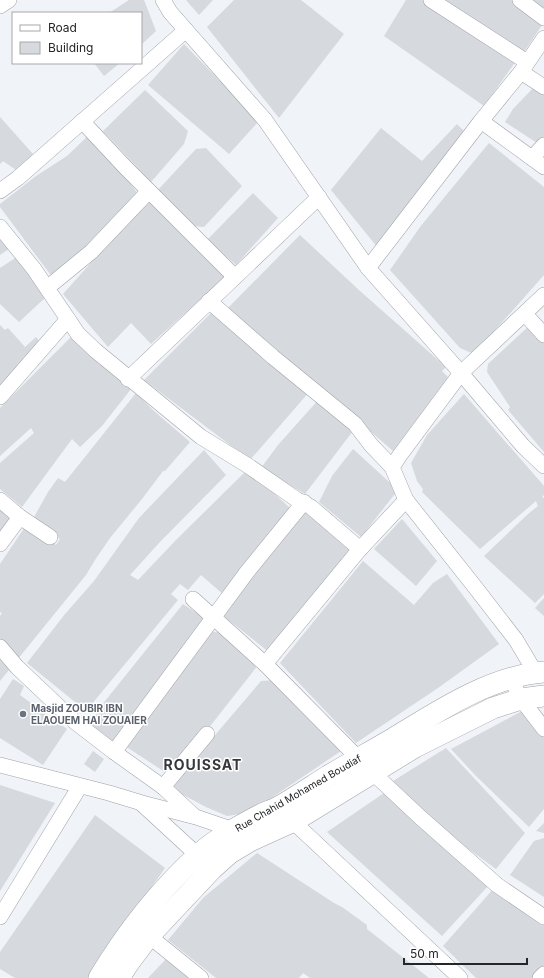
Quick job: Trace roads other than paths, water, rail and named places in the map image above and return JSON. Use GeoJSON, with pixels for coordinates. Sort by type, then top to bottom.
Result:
{"type":"FeatureCollection","features":[{"type":"Feature","properties":{"kind":"main road","name":"Rue Chahid Mohamed Boudiaf"},"geometry":{"type":"LineString","coordinates":[[242,835],[294,821],[454,702],[477,690],[511,679],[540,672]]}},
{"type":"Feature","properties":{"kind":"main road","name":"Rue Chahid Mohamed Boudiaf"},"geometry":{"type":"LineString","coordinates":[[99,978],[135,923],[166,887],[205,862],[230,853],[242,835],[261,814],[366,766],[415,747],[493,708],[521,699],[544,696]]}},
{"type":"Feature","properties":{"kind":"main road","name":"Rue Chahid Mohamed Boudiaf"},"geometry":{"type":"LineString","coordinates":[[119,978],[205,862]]}},
{"type":"Feature","properties":{"kind":"street"},"geometry":{"type":"LineString","coordinates":[[0,6],[9,0]]}},
{"type":"Feature","properties":{"kind":"street"},"geometry":{"type":"LineString","coordinates":[[163,0],[170,12],[265,120],[368,268],[523,446],[544,466]]}},
{"type":"Feature","properties":{"kind":"street"},"geometry":{"type":"LineString","coordinates":[[431,0],[524,67],[544,87]]}},
{"type":"Feature","properties":{"kind":"street"},"geometry":{"type":"LineString","coordinates":[[520,0],[544,18]]}},
{"type":"Feature","properties":{"kind":"street"},"geometry":{"type":"LineString","coordinates":[[0,190],[18,178],[186,30]]}},
{"type":"Feature","properties":{"kind":"street"},"geometry":{"type":"LineString","coordinates":[[368,268],[524,67],[544,38]]}},
{"type":"Feature","properties":{"kind":"street"},"geometry":{"type":"LineString","coordinates":[[82,121],[148,191],[235,277]]}},
{"type":"Feature","properties":{"kind":"street"},"geometry":{"type":"LineString","coordinates":[[481,121],[538,162],[544,145]]}},
{"type":"Feature","properties":{"kind":"street"},"geometry":{"type":"LineString","coordinates":[[47,288],[91,252],[148,191]]}},
{"type":"Feature","properties":{"kind":"street"},"geometry":{"type":"LineString","coordinates":[[128,379],[319,197]]}},
{"type":"Feature","properties":{"kind":"street"},"geometry":{"type":"LineString","coordinates":[[0,227],[34,269],[78,334],[96,352],[201,437],[247,465],[296,499],[304,502],[360,549]]}},
{"type":"Feature","properties":{"kind":"street"},"geometry":{"type":"LineString","coordinates":[[392,467],[461,373],[544,296]]}},
{"type":"Feature","properties":{"kind":"street"},"geometry":{"type":"LineString","coordinates":[[209,301],[273,357],[355,424],[371,445],[392,467],[406,500],[476,587],[540,672]]}},
{"type":"Feature","properties":{"kind":"street"},"geometry":{"type":"LineString","coordinates":[[525,314],[544,335]]}},
{"type":"Feature","properties":{"kind":"street"},"geometry":{"type":"LineString","coordinates":[[0,397],[68,319]]}},
{"type":"Feature","properties":{"kind":"street"},"geometry":{"type":"LineString","coordinates":[[0,500],[20,517],[50,537]]}},
{"type":"Feature","properties":{"kind":"street"},"geometry":{"type":"LineString","coordinates":[[265,664],[360,549],[406,500]]}},
{"type":"Feature","properties":{"kind":"street"},"geometry":{"type":"LineString","coordinates":[[114,752],[213,616],[304,502]]}},
{"type":"Feature","properties":{"kind":"street"},"geometry":{"type":"LineString","coordinates":[[0,544],[20,517]]}},
{"type":"Feature","properties":{"kind":"street"},"geometry":{"type":"LineString","coordinates":[[193,599],[265,664],[366,766],[421,818],[497,884],[544,917]]}},
{"type":"Feature","properties":{"kind":"street"},"geometry":{"type":"LineString","coordinates":[[0,647],[17,667],[75,722],[163,787],[196,817]]}},
{"type":"Feature","properties":{"kind":"street"},"geometry":{"type":"LineString","coordinates":[[511,679],[521,699],[544,729]]}},
{"type":"Feature","properties":{"kind":"street"},"geometry":{"type":"LineString","coordinates":[[163,787],[207,734]]}},
{"type":"Feature","properties":{"kind":"street"},"geometry":{"type":"LineString","coordinates":[[0,765],[196,817],[242,835]]}},
{"type":"Feature","properties":{"kind":"street"},"geometry":{"type":"LineString","coordinates":[[0,917],[80,786]]}},
{"type":"Feature","properties":{"kind":"street"},"geometry":{"type":"LineString","coordinates":[[142,803],[205,862]]}},
{"type":"Feature","properties":{"kind":"street"},"geometry":{"type":"LineString","coordinates":[[278,807],[460,978]]}},
{"type":"Feature","properties":{"kind":"street"},"geometry":{"type":"LineString","coordinates":[[149,936],[201,978]]}},
{"type":"Feature","properties":{"kind":"street"},"geometry":{"type":"LineString","coordinates":[[540,978],[544,974]]}},
{"type":"Feature","properties":{"kind":"place","name":"Masjid ZOUBIR IBN ELAOUEM HAI ZOUAIER"},"geometry":{"type":"Point","coordinates":[23,714]}},
{"type":"Feature","properties":{"kind":"district","name":"ROUISSAT"},"geometry":{"type":"Point","coordinates":[203,764]}}]}
